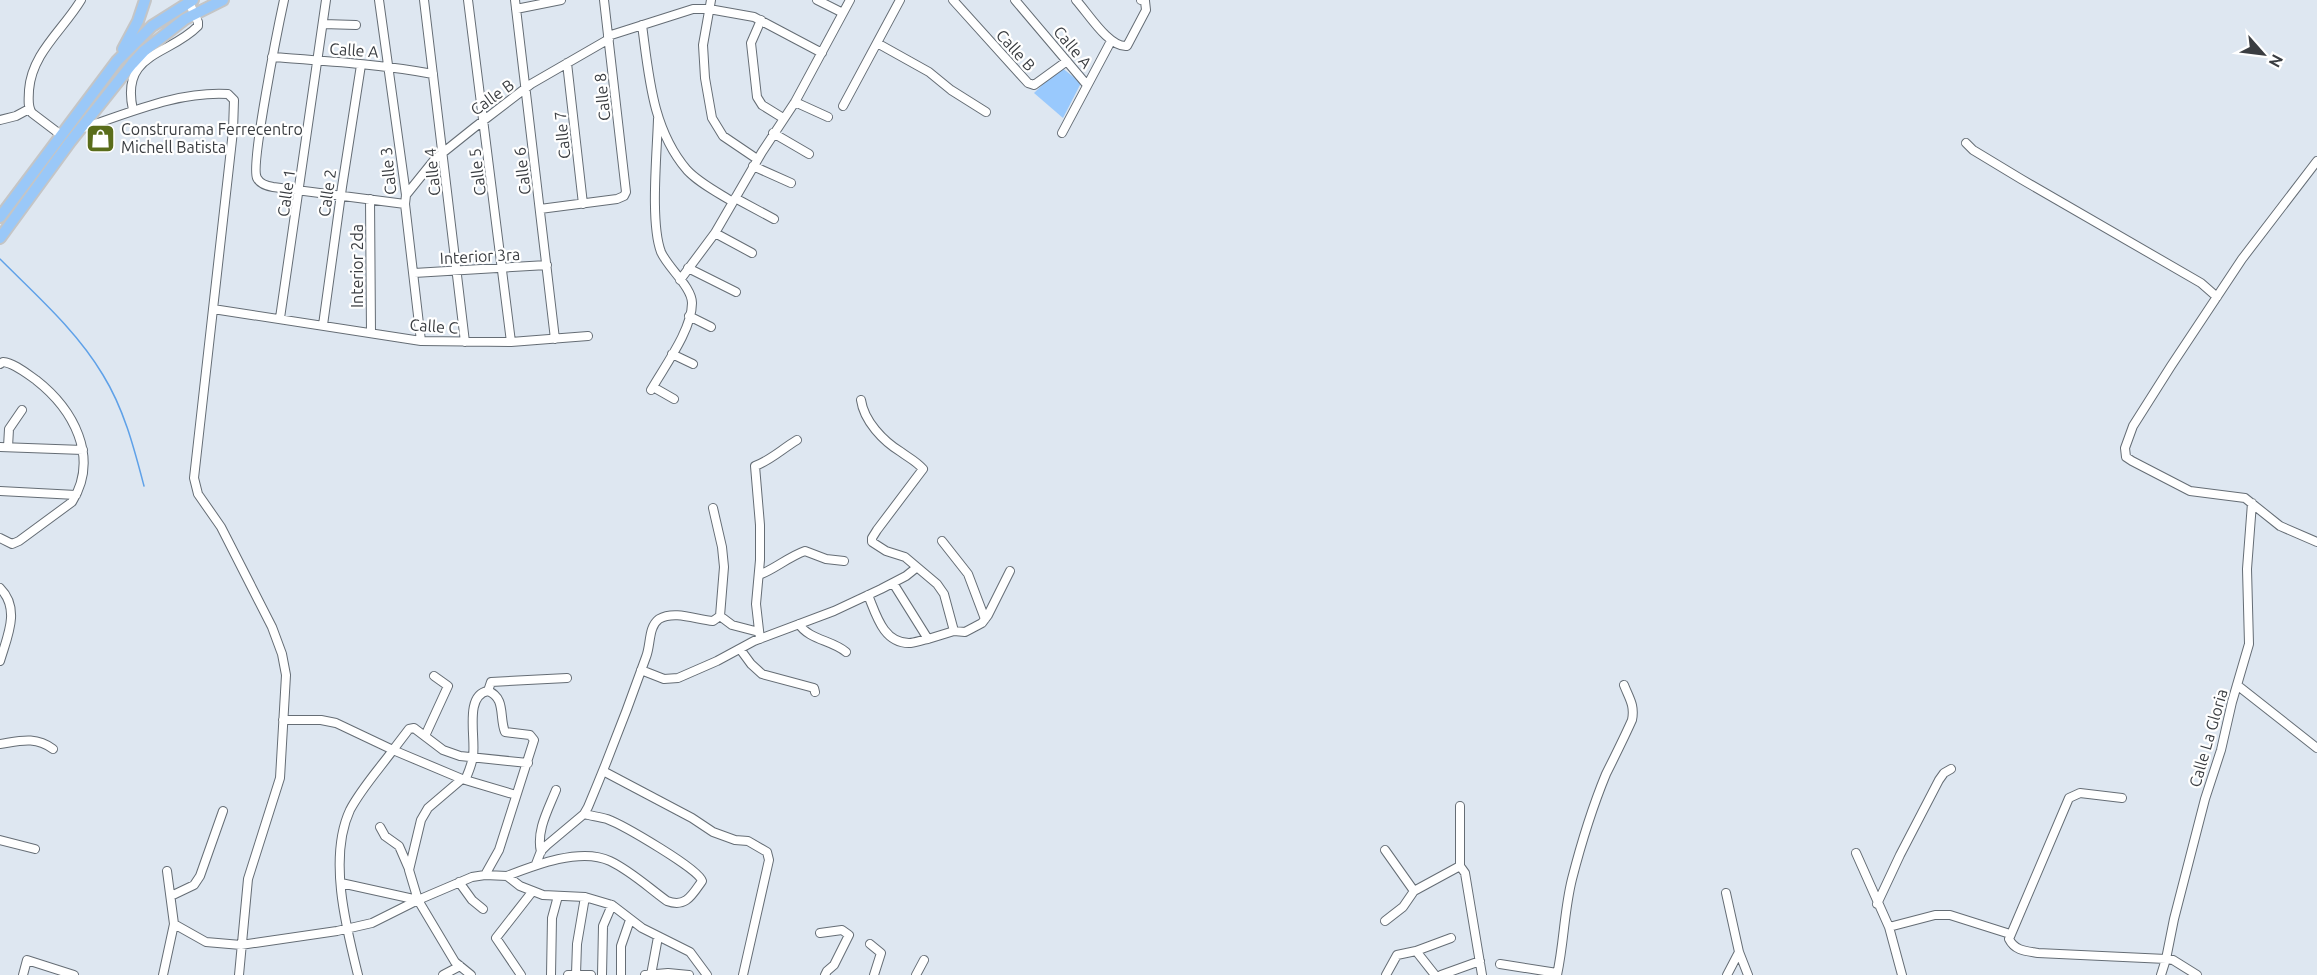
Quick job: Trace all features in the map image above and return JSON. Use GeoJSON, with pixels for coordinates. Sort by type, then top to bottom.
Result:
{"type":"FeatureCollection","features":[{"type":"Feature","properties":{"kind":"main road"},"geometry":{"type":"LineString","coordinates":[[117,61],[138,21],[145,0]]}},
{"type":"Feature","properties":{"kind":"main road"},"geometry":{"type":"LineString","coordinates":[[0,238],[81,128],[144,51],[189,16],[223,0]]}},
{"type":"Feature","properties":{"kind":"main road"},"geometry":{"type":"LineString","coordinates":[[1,215],[117,61],[153,26],[184,2]]}},
{"type":"Feature","properties":{"kind":"street"},"geometry":{"type":"LineString","coordinates":[[61,135],[29,109],[30,81],[38,59],[81,0]]}},
{"type":"Feature","properties":{"kind":"street"},"geometry":{"type":"LineString","coordinates":[[284,0],[272,57],[256,171],[257,179],[265,185],[405,204]]}},
{"type":"Feature","properties":{"kind":"street","name":"Calle 1"},"geometry":{"type":"LineString","coordinates":[[280,318],[326,0]]}},
{"type":"Feature","properties":{"kind":"street","name":"Calle 3"},"geometry":{"type":"LineString","coordinates":[[379,0],[406,195],[405,204],[421,340]]}},
{"type":"Feature","properties":{"kind":"street","name":"Calle 4"},"geometry":{"type":"LineString","coordinates":[[424,0],[465,342]]}},
{"type":"Feature","properties":{"kind":"street","name":"Calle 5"},"geometry":{"type":"LineString","coordinates":[[468,0],[512,342]]}},
{"type":"Feature","properties":{"kind":"street"},"geometry":{"type":"LineString","coordinates":[[515,4],[561,0]]}},
{"type":"Feature","properties":{"kind":"street","name":"Calle 8"},"geometry":{"type":"LineString","coordinates":[[583,204],[617,199],[624,196],[626,192],[604,0]]}},
{"type":"Feature","properties":{"kind":"street"},"geometry":{"type":"LineString","coordinates":[[711,0],[703,45],[705,78],[712,118],[723,136],[755,162],[791,183]]}},
{"type":"Feature","properties":{"kind":"street"},"geometry":{"type":"LineString","coordinates":[[817,0],[843,13]]}},
{"type":"Feature","properties":{"kind":"street"},"geometry":{"type":"LineString","coordinates":[[680,280],[715,232],[755,162],[795,102],[850,0]]}},
{"type":"Feature","properties":{"kind":"street"},"geometry":{"type":"LineString","coordinates":[[843,106],[900,0]]}},
{"type":"Feature","properties":{"kind":"street","name":"Calle B"},"geometry":{"type":"LineString","coordinates":[[953,0],[1028,83],[1034,85],[1067,61]]}},
{"type":"Feature","properties":{"kind":"street","name":"Calle A"},"geometry":{"type":"LineString","coordinates":[[1015,0],[1087,85]]}},
{"type":"Feature","properties":{"kind":"street"},"geometry":{"type":"LineString","coordinates":[[1076,0],[1111,41],[1120,46],[1127,46],[1146,10],[1144,3]]}},
{"type":"Feature","properties":{"kind":"street"},"geometry":{"type":"LineString","coordinates":[[133,110],[129,90],[135,74],[148,58],[195,29],[198,22],[189,16],[184,2]]}},
{"type":"Feature","properties":{"kind":"street","name":"Calle 6"},"geometry":{"type":"LineString","coordinates":[[515,4],[527,89],[555,339]]}},
{"type":"Feature","properties":{"kind":"street","name":"Calle B"},"geometry":{"type":"LineString","coordinates":[[406,195],[435,159],[484,120],[527,89],[609,37],[693,9],[709,9]]}},
{"type":"Feature","properties":{"kind":"street"},"geometry":{"type":"LineString","coordinates":[[709,9],[761,20],[822,53]]}},
{"type":"Feature","properties":{"kind":"street"},"geometry":{"type":"LineString","coordinates":[[761,20],[751,43],[757,97],[762,105],[783,118]]}},
{"type":"Feature","properties":{"kind":"street"},"geometry":{"type":"LineString","coordinates":[[323,24],[356,25]]}},
{"type":"Feature","properties":{"kind":"street"},"geometry":{"type":"LineString","coordinates":[[642,25],[652,96],[658,119],[688,171],[734,200],[774,219]]}},
{"type":"Feature","properties":{"kind":"street"},"geometry":{"type":"LineString","coordinates":[[1062,133],[1111,41]]}},
{"type":"Feature","properties":{"kind":"street"},"geometry":{"type":"LineString","coordinates":[[877,44],[929,72],[951,90],[986,112]]}},
{"type":"Feature","properties":{"kind":"street","name":"Calle A"},"geometry":{"type":"LineString","coordinates":[[272,57],[389,66],[433,74]]}},
{"type":"Feature","properties":{"kind":"street","name":"Calle 7"},"geometry":{"type":"LineString","coordinates":[[567,63],[583,204]]}},
{"type":"Feature","properties":{"kind":"street","name":"Calle 2"},"geometry":{"type":"LineString","coordinates":[[323,325],[361,65]]}},
{"type":"Feature","properties":{"kind":"street"},"geometry":{"type":"LineString","coordinates":[[81,128],[133,110],[186,96],[228,94],[234,100],[233,131],[194,478],[198,494],[221,527],[276,636],[286,675],[280,778],[248,879],[239,975]]}},
{"type":"Feature","properties":{"kind":"street"},"geometry":{"type":"LineString","coordinates":[[795,102],[828,117]]}},
{"type":"Feature","properties":{"kind":"street"},"geometry":{"type":"LineString","coordinates":[[0,120],[16,116],[29,109]]}},
{"type":"Feature","properties":{"kind":"street"},"geometry":{"type":"LineString","coordinates":[[658,119],[657,229],[661,251],[690,294],[692,303],[689,316],[672,354],[652,388],[674,399]]}},
{"type":"Feature","properties":{"kind":"street"},"geometry":{"type":"LineString","coordinates":[[773,134],[809,154]]}},
{"type":"Feature","properties":{"kind":"street"},"geometry":{"type":"LineString","coordinates":[[657,146],[670,143]]}},
{"type":"Feature","properties":{"kind":"street"},"geometry":{"type":"LineString","coordinates":[[1966,143],[1973,150],[2021,179],[2201,283],[2217,297]]}},
{"type":"Feature","properties":{"kind":"street"},"geometry":{"type":"LineString","coordinates":[[2317,161],[2242,259],[2133,426],[2124,448],[2126,457],[2132,461],[2190,491],[2245,498],[2280,526],[2317,542]]}},
{"type":"Feature","properties":{"kind":"street","name":"Interior 2da"},"geometry":{"type":"LineString","coordinates":[[370,199],[371,332]]}},
{"type":"Feature","properties":{"kind":"street"},"geometry":{"type":"LineString","coordinates":[[540,209],[583,204]]}},
{"type":"Feature","properties":{"kind":"street"},"geometry":{"type":"LineString","coordinates":[[715,232],[752,253]]}},
{"type":"Feature","properties":{"kind":"street","name":"Interior 3ra"},"geometry":{"type":"LineString","coordinates":[[414,273],[547,265]]}},
{"type":"Feature","properties":{"kind":"street"},"geometry":{"type":"LineString","coordinates":[[688,268],[736,292]]}},
{"type":"Feature","properties":{"kind":"street","name":"Calle C"},"geometry":{"type":"LineString","coordinates":[[213,309],[421,340],[512,342],[588,336]]}},
{"type":"Feature","properties":{"kind":"street"},"geometry":{"type":"LineString","coordinates":[[689,316],[711,327]]}},
{"type":"Feature","properties":{"kind":"street"},"geometry":{"type":"LineString","coordinates":[[672,354],[693,364]]}},
{"type":"Feature","properties":{"kind":"street"},"geometry":{"type":"LineString","coordinates":[[0,364],[7,362],[26,372],[57,399],[73,419],[83,450],[83,467],[76,495],[64,508],[12,544],[0,538]]}},
{"type":"Feature","properties":{"kind":"street"},"geometry":{"type":"LineString","coordinates":[[861,400],[863,413],[874,428],[897,450],[916,461],[923,469],[872,538],[872,542],[877,547],[905,557],[931,578],[944,594],[954,632]]}},
{"type":"Feature","properties":{"kind":"street"},"geometry":{"type":"LineString","coordinates":[[22,410],[9,429],[4,447],[83,450]]}},
{"type":"Feature","properties":{"kind":"street"},"geometry":{"type":"LineString","coordinates":[[760,635],[756,604],[760,525],[755,466],[770,460],[797,440]]}},
{"type":"Feature","properties":{"kind":"street"},"geometry":{"type":"LineString","coordinates":[[0,491],[76,495]]}},
{"type":"Feature","properties":{"kind":"street","name":"Calle La Gloria"},"geometry":{"type":"LineString","coordinates":[[2161,975],[2205,799],[2221,750],[2249,644],[2247,569],[2252,503]]}},
{"type":"Feature","properties":{"kind":"street"},"geometry":{"type":"LineString","coordinates":[[540,852],[584,814],[603,771],[649,650],[652,628],[656,622],[663,617],[688,615],[713,621],[720,616],[724,567],[713,508]]}},
{"type":"Feature","properties":{"kind":"street"},"geometry":{"type":"LineString","coordinates":[[942,541],[968,574],[986,619]]}},
{"type":"Feature","properties":{"kind":"street"},"geometry":{"type":"LineString","coordinates":[[759,575],[805,551],[825,560],[844,561]]}},
{"type":"Feature","properties":{"kind":"street"},"geometry":{"type":"LineString","coordinates":[[641,670],[670,680],[717,662],[760,635],[799,624],[868,595],[916,568]]}},
{"type":"Feature","properties":{"kind":"street"},"geometry":{"type":"LineString","coordinates":[[868,595],[879,622],[892,638],[908,644],[970,629],[982,623],[1010,571]]}},
{"type":"Feature","properties":{"kind":"street"},"geometry":{"type":"LineString","coordinates":[[893,583],[928,639]]}},
{"type":"Feature","properties":{"kind":"street"},"geometry":{"type":"LineString","coordinates":[[0,588],[10,602],[12,619],[0,661]]}},
{"type":"Feature","properties":{"kind":"street"},"geometry":{"type":"LineString","coordinates":[[720,616],[732,625],[760,635]]}},
{"type":"Feature","properties":{"kind":"street"},"geometry":{"type":"LineString","coordinates":[[799,624],[806,633],[839,645],[846,652]]}},
{"type":"Feature","properties":{"kind":"street"},"geometry":{"type":"LineString","coordinates":[[740,649],[762,674],[814,688],[815,692]]}},
{"type":"Feature","properties":{"kind":"street"},"geometry":{"type":"LineString","coordinates":[[424,736],[448,686],[434,676]]}},
{"type":"Feature","properties":{"kind":"street"},"geometry":{"type":"LineString","coordinates":[[488,691],[491,682],[567,678]]}},
{"type":"Feature","properties":{"kind":"street"},"geometry":{"type":"LineString","coordinates":[[1500,964],[1557,974],[1563,948],[1564,920],[1571,881],[1588,823],[1606,775],[1632,720],[1634,711],[1632,701],[1624,685]]}},
{"type":"Feature","properties":{"kind":"street"},"geometry":{"type":"LineString","coordinates":[[2237,685],[2317,748]]}},
{"type":"Feature","properties":{"kind":"street"},"geometry":{"type":"LineString","coordinates":[[409,870],[421,820],[429,808],[464,779],[473,758],[472,713],[474,704],[480,694],[488,691]]}},
{"type":"Feature","properties":{"kind":"street"},"geometry":{"type":"LineString","coordinates":[[484,875],[499,850],[528,763],[533,737],[505,732],[498,697],[488,691]]}},
{"type":"Feature","properties":{"kind":"street"},"geometry":{"type":"LineString","coordinates":[[283,720],[321,720],[336,723],[393,750],[464,779],[516,795]]}},
{"type":"Feature","properties":{"kind":"street"},"geometry":{"type":"LineString","coordinates":[[358,975],[347,929],[341,883],[340,842],[350,811],[411,727],[443,750],[473,758],[528,763]]}},
{"type":"Feature","properties":{"kind":"street"},"geometry":{"type":"LineString","coordinates":[[0,744],[30,739],[43,742],[53,749]]}},
{"type":"Feature","properties":{"kind":"street"},"geometry":{"type":"LineString","coordinates":[[1877,904],[1939,780],[1951,769]]}},
{"type":"Feature","properties":{"kind":"street"},"geometry":{"type":"LineString","coordinates":[[603,771],[693,818],[713,832],[735,840],[748,841],[767,852],[769,860],[743,975]]}},
{"type":"Feature","properties":{"kind":"street"},"geometry":{"type":"LineString","coordinates":[[536,864],[540,852],[538,842],[556,790]]}},
{"type":"Feature","properties":{"kind":"street"},"geometry":{"type":"LineString","coordinates":[[2122,798],[2080,793],[2069,798],[2009,939],[2018,949],[2038,953],[2173,960],[2197,975]]}},
{"type":"Feature","properties":{"kind":"street"},"geometry":{"type":"LineString","coordinates":[[1460,806],[1460,866],[1464,873],[1482,975]]}},
{"type":"Feature","properties":{"kind":"street"},"geometry":{"type":"LineString","coordinates":[[171,896],[194,885],[200,876],[223,811]]}},
{"type":"Feature","properties":{"kind":"street"},"geometry":{"type":"LineString","coordinates":[[174,924],[206,942],[241,945],[347,929],[372,922],[472,877],[507,876],[536,864],[559,859],[589,857],[608,860],[667,901],[675,904],[687,901],[702,881],[700,875],[674,856],[618,824],[584,814]]}},
{"type":"Feature","properties":{"kind":"street"},"geometry":{"type":"LineString","coordinates":[[380,827],[385,836],[399,846],[418,900],[455,962],[456,970]]}},
{"type":"Feature","properties":{"kind":"street"},"geometry":{"type":"LineString","coordinates":[[0,840],[35,849]]}},
{"type":"Feature","properties":{"kind":"street"},"geometry":{"type":"LineString","coordinates":[[1385,850],[1414,891]]}},
{"type":"Feature","properties":{"kind":"street"},"geometry":{"type":"LineString","coordinates":[[1856,853],[1889,927],[1902,975]]}},
{"type":"Feature","properties":{"kind":"street"},"geometry":{"type":"LineString","coordinates":[[1384,921],[1403,907],[1414,891],[1460,866]]}},
{"type":"Feature","properties":{"kind":"street"},"geometry":{"type":"LineString","coordinates":[[163,975],[174,924],[167,871]]}},
{"type":"Feature","properties":{"kind":"street"},"geometry":{"type":"LineString","coordinates":[[507,876],[532,892],[585,897],[612,905],[630,920],[658,937],[690,952],[707,975]]}},
{"type":"Feature","properties":{"kind":"street"},"geometry":{"type":"LineString","coordinates":[[459,882],[471,900],[483,909]]}},
{"type":"Feature","properties":{"kind":"street"},"geometry":{"type":"LineString","coordinates":[[341,883],[418,900]]}},
{"type":"Feature","properties":{"kind":"street"},"geometry":{"type":"LineString","coordinates":[[521,975],[496,938],[532,892]]}},
{"type":"Feature","properties":{"kind":"street"},"geometry":{"type":"LineString","coordinates":[[1726,893],[1738,952],[1748,975]]}},
{"type":"Feature","properties":{"kind":"street"},"geometry":{"type":"LineString","coordinates":[[551,975],[552,918],[558,896]]}},
{"type":"Feature","properties":{"kind":"street"},"geometry":{"type":"LineString","coordinates":[[585,897],[572,975],[591,975]]}},
{"type":"Feature","properties":{"kind":"street"},"geometry":{"type":"LineString","coordinates":[[602,975],[603,926],[612,905]]}},
{"type":"Feature","properties":{"kind":"street"},"geometry":{"type":"LineString","coordinates":[[1889,927],[1935,915],[1950,915],[2010,934]]}},
{"type":"Feature","properties":{"kind":"street"},"geometry":{"type":"LineString","coordinates":[[621,975],[621,946],[630,920]]}},
{"type":"Feature","properties":{"kind":"street"},"geometry":{"type":"LineString","coordinates":[[820,933],[842,930],[849,934],[834,965],[825,975]]}},
{"type":"Feature","properties":{"kind":"street"},"geometry":{"type":"LineString","coordinates":[[651,975],[658,937]]}},
{"type":"Feature","properties":{"kind":"street"},"geometry":{"type":"LineString","coordinates":[[1386,975],[1397,955],[1416,951],[1451,938]]}},
{"type":"Feature","properties":{"kind":"street"},"geometry":{"type":"LineString","coordinates":[[870,944],[881,953],[874,975]]}},
{"type":"Feature","properties":{"kind":"street"},"geometry":{"type":"LineString","coordinates":[[1416,951],[1435,975]]}},
{"type":"Feature","properties":{"kind":"street"},"geometry":{"type":"LineString","coordinates":[[1727,975],[1738,952]]}},
{"type":"Feature","properties":{"kind":"street"},"geometry":{"type":"LineString","coordinates":[[23,975],[27,960],[74,975]]}},
{"type":"Feature","properties":{"kind":"street"},"geometry":{"type":"LineString","coordinates":[[916,975],[924,960]]}},
{"type":"Feature","properties":{"kind":"street"},"geometry":{"type":"LineString","coordinates":[[1441,975],[1480,961]]}},
{"type":"Feature","properties":{"kind":"street"},"geometry":{"type":"LineString","coordinates":[[442,975],[456,970],[471,975]]}},
{"type":"Feature","properties":{"kind":"street"},"geometry":{"type":"LineString","coordinates":[[645,975],[668,973],[689,975]]}},
{"type":"Feature","properties":{"kind":"shaded area"},"geometry":{"type":"Polygon","coordinates":[[[1061,67],[1081,83],[1063,118],[1034,93],[1061,67]]]}},
{"type":"Feature","properties":{"kind":"waterway"},"geometry":{"type":"LineString","coordinates":[[0,259],[42,300],[93,359],[123,415],[144,486]]}},
{"type":"Feature","properties":{"kind":"place","name":"Construrama Ferrecentro Michell Batista"},"geometry":{"type":"Point","coordinates":[100,138]}}]}
